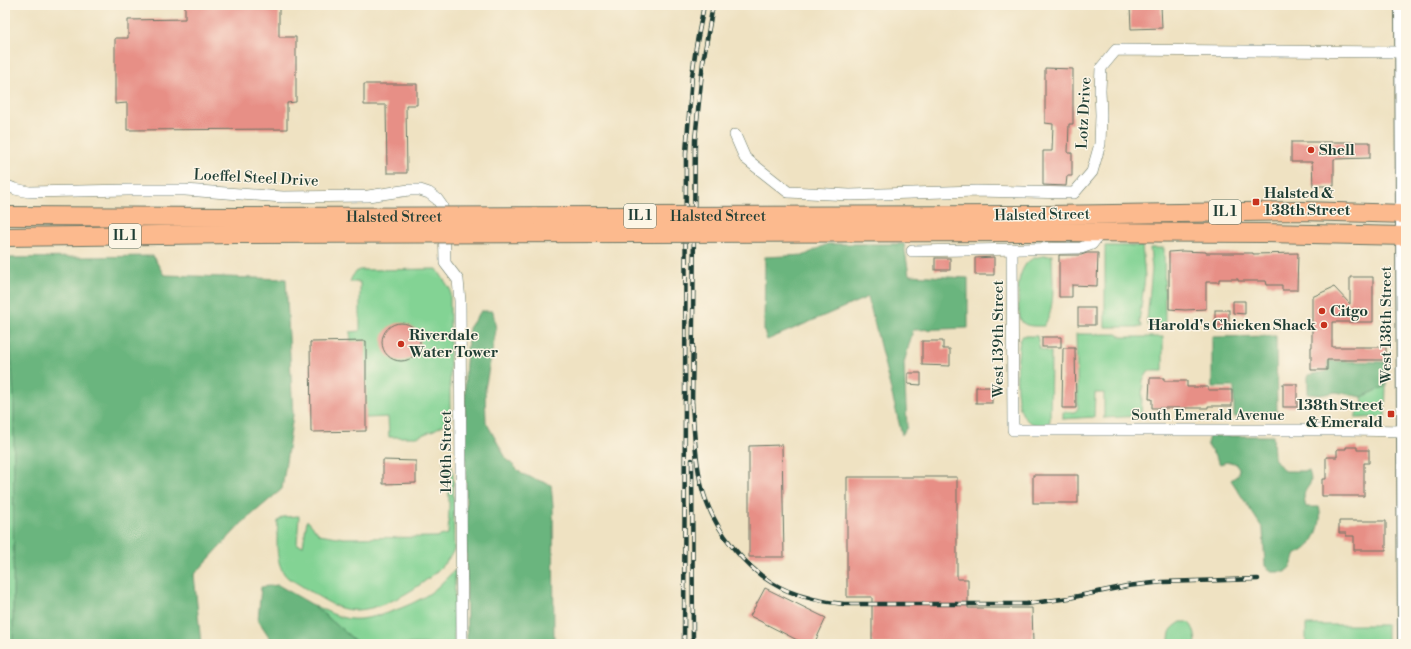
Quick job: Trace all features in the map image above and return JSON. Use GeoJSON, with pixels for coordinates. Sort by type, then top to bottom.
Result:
{"type":"FeatureCollection","features":[{"type":"Feature","properties":{"kind":"main road","name":"Halsted Street"},"geometry":{"type":"LineString","coordinates":[[5,237],[235,226],[1046,224],[1302,211],[1404,214]]}},
{"type":"Feature","properties":{"kind":"main road","name":"Halsted Street"},"geometry":{"type":"LineString","coordinates":[[5,216],[235,226]]}},
{"type":"Feature","properties":{"kind":"main road","name":"Halsted Street"},"geometry":{"type":"LineString","coordinates":[[1046,224],[1101,232],[1270,233],[1404,236]]}},
{"type":"Feature","properties":{"kind":"street","name":"West 138th Street"},"geometry":{"type":"LineString","coordinates":[[1402,5],[1405,644]]}},
{"type":"Feature","properties":{"kind":"street","name":"Lotz Drive"},"geometry":{"type":"LineString","coordinates":[[735,135],[745,158],[788,192],[850,195],[976,191],[1074,193],[1092,172],[1100,144],[1101,68],[1116,50],[1402,52]]}},
{"type":"Feature","properties":{"kind":"street","name":"Loeffel Steel Drive"},"geometry":{"type":"LineString","coordinates":[[5,185],[29,192],[185,190],[283,197],[368,196],[409,190],[420,190],[429,193],[437,199],[442,206],[444,218],[445,264]]}},
{"type":"Feature","properties":{"kind":"street","name":"Halsted Street"},"geometry":{"type":"LineString","coordinates":[[912,251],[1081,248],[1092,244],[1101,232]]}},
{"type":"Feature","properties":{"kind":"street","name":"West 139th Street"},"geometry":{"type":"LineString","coordinates":[[1012,249],[1013,430]]}},
{"type":"Feature","properties":{"kind":"street","name":"140th Street"},"geometry":{"type":"LineString","coordinates":[[445,264],[458,280],[460,301],[462,644]]}},
{"type":"Feature","properties":{"kind":"street","name":"South Emerald Avenue"},"geometry":{"type":"LineString","coordinates":[[1013,430],[1404,431]]}},
{"type":"Feature","properties":{"kind":"green space"},"geometry":{"type":"Polygon","coordinates":[[[827,244],[904,244],[909,275],[968,278],[968,328],[913,330],[904,363],[907,427],[902,435],[868,297],[767,340],[764,331],[765,257],[805,255],[827,244]]]}},
{"type":"Feature","properties":{"kind":"green space"},"geometry":{"type":"Polygon","coordinates":[[[1105,246],[1142,246],[1145,277],[1139,322],[1142,327],[1105,327],[1105,246]]]}},
{"type":"Feature","properties":{"kind":"green space"},"geometry":{"type":"Polygon","coordinates":[[[1150,248],[1164,248],[1165,325],[1148,325],[1147,320],[1152,269],[1150,248]]]}},
{"type":"Feature","properties":{"kind":"green space"},"geometry":{"type":"Polygon","coordinates":[[[1052,255],[1053,291],[1051,309],[1048,318],[1044,326],[1025,324],[1021,320],[1018,303],[1019,281],[1022,272],[1026,264],[1031,259],[1052,255]]]}},
{"type":"Feature","properties":{"kind":"green space"},"geometry":{"type":"Polygon","coordinates":[[[153,256],[164,275],[286,279],[293,415],[282,489],[242,523],[194,575],[201,644],[13,644],[14,398],[9,319],[9,258],[153,256]]]}},
{"type":"Feature","properties":{"kind":"green space"},"geometry":{"type":"Polygon","coordinates":[[[5,258],[9,258],[9,319],[14,398],[13,644],[5,644],[5,258]]]}},
{"type":"Feature","properties":{"kind":"green space"},"geometry":{"type":"Polygon","coordinates":[[[437,269],[450,289],[450,421],[417,437],[389,437],[388,417],[366,418],[350,332],[360,331],[360,282],[350,282],[353,275],[359,270],[437,269]]]}},
{"type":"Feature","properties":{"kind":"green space"},"geometry":{"type":"Polygon","coordinates":[[[481,311],[493,311],[496,330],[485,389],[486,422],[506,458],[522,474],[551,485],[553,506],[554,644],[467,644],[465,375],[469,328],[481,311]]]}},
{"type":"Feature","properties":{"kind":"green space"},"geometry":{"type":"Polygon","coordinates":[[[1076,334],[1117,334],[1123,337],[1163,337],[1163,371],[1149,371],[1143,380],[1141,416],[1104,418],[1104,393],[1095,393],[1094,417],[1063,419],[1063,412],[1074,412],[1078,409],[1076,334]]]}},
{"type":"Feature","properties":{"kind":"green space"},"geometry":{"type":"Polygon","coordinates":[[[1022,336],[1037,336],[1040,349],[1051,352],[1049,424],[1033,424],[1025,419],[1021,410],[1018,398],[1017,372],[1020,338],[1022,336]]]}},
{"type":"Feature","properties":{"kind":"green space"},"geometry":{"type":"Polygon","coordinates":[[[1276,336],[1277,416],[1234,417],[1234,387],[1212,387],[1212,337],[1276,336]]]}},
{"type":"Feature","properties":{"kind":"green space"},"geometry":{"type":"Polygon","coordinates":[[[1328,361],[1386,362],[1386,386],[1362,397],[1336,392],[1320,395],[1308,394],[1308,375],[1327,371],[1328,361]]]}},
{"type":"Feature","properties":{"kind":"green space"},"geometry":{"type":"Polygon","coordinates":[[[1386,386],[1385,417],[1356,418],[1356,414],[1363,405],[1362,397],[1386,386]]]}},
{"type":"Feature","properties":{"kind":"green space"},"geometry":{"type":"Polygon","coordinates":[[[1209,436],[1273,436],[1274,458],[1284,471],[1309,471],[1311,480],[1305,492],[1304,500],[1306,507],[1319,507],[1320,521],[1316,535],[1312,541],[1307,547],[1296,554],[1291,566],[1286,572],[1273,572],[1265,566],[1263,529],[1231,480],[1238,475],[1239,468],[1235,463],[1227,462],[1220,464],[1207,444],[1209,436]]]}},
{"type":"Feature","properties":{"kind":"green space"},"geometry":{"type":"Polygon","coordinates":[[[446,460],[451,464],[453,473],[454,550],[435,573],[421,584],[388,603],[371,608],[355,610],[341,608],[327,602],[288,578],[284,573],[280,566],[277,551],[278,521],[283,517],[299,516],[297,544],[303,546],[307,520],[319,534],[344,538],[437,537],[448,534],[448,486],[446,468],[443,461],[446,460]]]}},
{"type":"Feature","properties":{"kind":"green space"},"geometry":{"type":"Polygon","coordinates":[[[455,570],[454,644],[359,644],[313,605],[346,618],[369,618],[411,604],[431,593],[455,570]]]}},
{"type":"Feature","properties":{"kind":"green space"},"geometry":{"type":"Polygon","coordinates":[[[278,585],[313,605],[359,644],[274,644],[258,620],[261,587],[278,585]]]}},
{"type":"Feature","properties":{"kind":"green space"},"geometry":{"type":"Polygon","coordinates":[[[1181,622],[1188,622],[1192,627],[1196,644],[1169,644],[1169,636],[1171,631],[1181,622]]]}},
{"type":"Feature","properties":{"kind":"green space"},"geometry":{"type":"Polygon","coordinates":[[[1306,625],[1387,625],[1387,644],[1306,644],[1306,625]]]}},
{"type":"Feature","properties":{"kind":"building"},"geometry":{"type":"Polygon","coordinates":[[[185,5],[279,5],[279,37],[296,37],[296,102],[287,103],[287,129],[127,130],[127,103],[115,104],[115,38],[128,38],[128,20],[185,19],[185,5]]]}},
{"type":"Feature","properties":{"kind":"building"},"geometry":{"type":"Polygon","coordinates":[[[1130,5],[1161,5],[1162,28],[1131,29],[1130,5]]]}},
{"type":"Feature","properties":{"kind":"building"},"geometry":{"type":"Polygon","coordinates":[[[1045,68],[1073,69],[1073,124],[1069,124],[1068,153],[1072,153],[1072,176],[1067,176],[1066,186],[1043,185],[1043,151],[1052,151],[1053,124],[1045,123],[1045,68]]]}},
{"type":"Feature","properties":{"kind":"building"},"geometry":{"type":"Polygon","coordinates":[[[364,84],[417,84],[417,105],[406,105],[407,173],[387,173],[386,105],[364,105],[364,84]]]}},
{"type":"Feature","properties":{"kind":"building"},"geometry":{"type":"Polygon","coordinates":[[[1291,142],[1370,142],[1370,158],[1334,159],[1334,186],[1313,186],[1312,162],[1291,162],[1291,142]]]}},
{"type":"Feature","properties":{"kind":"building"},"geometry":{"type":"Polygon","coordinates":[[[1182,251],[1253,254],[1298,253],[1297,290],[1282,290],[1282,285],[1267,285],[1266,281],[1219,279],[1219,282],[1206,282],[1206,309],[1169,309],[1169,252],[1182,251]]]}},
{"type":"Feature","properties":{"kind":"building"},"geometry":{"type":"Polygon","coordinates":[[[1087,253],[1098,253],[1097,286],[1072,285],[1072,297],[1059,297],[1059,255],[1081,255],[1087,253]]]}},
{"type":"Feature","properties":{"kind":"building"},"geometry":{"type":"Polygon","coordinates":[[[994,257],[994,275],[975,275],[975,258],[994,257]]]}},
{"type":"Feature","properties":{"kind":"building"},"geometry":{"type":"Polygon","coordinates":[[[935,258],[950,258],[950,270],[935,270],[935,258]]]}},
{"type":"Feature","properties":{"kind":"building"},"geometry":{"type":"Polygon","coordinates":[[[1350,277],[1373,277],[1373,322],[1332,322],[1332,347],[1386,347],[1386,360],[1327,360],[1327,370],[1311,370],[1312,297],[1334,287],[1350,304],[1350,277]]]}},
{"type":"Feature","properties":{"kind":"building"},"geometry":{"type":"Polygon","coordinates":[[[1233,301],[1245,301],[1245,314],[1233,313],[1233,301]]]}},
{"type":"Feature","properties":{"kind":"building"},"geometry":{"type":"Polygon","coordinates":[[[1078,308],[1095,308],[1095,325],[1078,325],[1078,308]]]}},
{"type":"Feature","properties":{"kind":"building"},"geometry":{"type":"Polygon","coordinates":[[[1215,310],[1229,310],[1229,325],[1215,325],[1215,310]]]}},
{"type":"Feature","properties":{"kind":"building","name":"Riverdale Water Tower"},"geometry":{"type":"Polygon","coordinates":[[[397,323],[405,323],[415,328],[419,335],[419,349],[415,356],[405,361],[397,361],[387,356],[385,353],[382,346],[382,338],[387,328],[390,326],[397,323]]]}},
{"type":"Feature","properties":{"kind":"building"},"geometry":{"type":"Polygon","coordinates":[[[1042,337],[1061,337],[1061,347],[1042,347],[1042,337]]]}},
{"type":"Feature","properties":{"kind":"building"},"geometry":{"type":"Polygon","coordinates":[[[366,341],[366,431],[311,432],[310,342],[366,341]]]}},
{"type":"Feature","properties":{"kind":"building"},"geometry":{"type":"Polygon","coordinates":[[[922,341],[943,341],[943,349],[950,349],[950,366],[922,365],[922,341]]]}},
{"type":"Feature","properties":{"kind":"building"},"geometry":{"type":"Polygon","coordinates":[[[1063,348],[1075,348],[1076,408],[1062,408],[1063,348]]]}},
{"type":"Feature","properties":{"kind":"building"},"geometry":{"type":"Polygon","coordinates":[[[908,373],[921,373],[921,385],[908,384],[908,373]]]}},
{"type":"Feature","properties":{"kind":"building"},"geometry":{"type":"Polygon","coordinates":[[[1150,378],[1164,378],[1164,381],[1187,381],[1187,387],[1208,387],[1208,390],[1232,390],[1232,406],[1208,406],[1208,408],[1152,408],[1152,399],[1149,399],[1150,378]]]}},
{"type":"Feature","properties":{"kind":"building"},"geometry":{"type":"Polygon","coordinates":[[[1283,384],[1297,384],[1297,407],[1283,407],[1283,384]]]}},
{"type":"Feature","properties":{"kind":"building"},"geometry":{"type":"Polygon","coordinates":[[[976,387],[992,387],[992,403],[976,403],[976,387]]]}},
{"type":"Feature","properties":{"kind":"building"},"geometry":{"type":"Polygon","coordinates":[[[782,445],[784,557],[749,557],[749,446],[782,445]]]}},
{"type":"Feature","properties":{"kind":"building"},"geometry":{"type":"Polygon","coordinates":[[[1346,447],[1357,447],[1357,450],[1369,450],[1369,463],[1364,463],[1364,496],[1322,496],[1322,479],[1326,479],[1326,457],[1337,457],[1337,449],[1346,449],[1346,447]]]}},
{"type":"Feature","properties":{"kind":"building"},"geometry":{"type":"Polygon","coordinates":[[[383,460],[416,461],[416,483],[383,484],[383,460]]]}},
{"type":"Feature","properties":{"kind":"building"},"geometry":{"type":"Polygon","coordinates":[[[1033,475],[1078,475],[1078,503],[1033,503],[1033,475]]]}},
{"type":"Feature","properties":{"kind":"building"},"geometry":{"type":"Polygon","coordinates":[[[847,477],[957,477],[957,579],[968,579],[968,608],[1032,608],[1033,643],[872,644],[872,597],[847,597],[847,477]]]}},
{"type":"Feature","properties":{"kind":"building"},"geometry":{"type":"Polygon","coordinates":[[[1339,521],[1386,521],[1386,550],[1354,550],[1354,536],[1346,536],[1346,533],[1339,533],[1339,521]]]}},
{"type":"Feature","properties":{"kind":"building"},"geometry":{"type":"Polygon","coordinates":[[[765,588],[826,618],[814,644],[805,644],[750,616],[765,588]]]}},
{"type":"Feature","properties":{"kind":"railway"},"geometry":{"type":"LineString","coordinates":[[684,644],[686,153],[692,76],[704,5]]}},
{"type":"Feature","properties":{"kind":"railway"},"geometry":{"type":"LineString","coordinates":[[692,408],[695,140],[703,62],[713,5]]}},
{"type":"Feature","properties":{"kind":"railway"},"geometry":{"type":"LineString","coordinates":[[692,403],[697,464],[701,484],[706,500],[722,532],[745,561],[759,573],[773,583],[802,596],[844,604],[1026,604],[1069,598],[1127,586],[1163,582],[1258,579]]}},
{"type":"Feature","properties":{"kind":"railway"},"geometry":{"type":"LineString","coordinates":[[692,460],[693,644]]}},
{"type":"Feature","properties":{"kind":"place","name":"Shell"},"geometry":{"type":"Point","coordinates":[1311,150]}},
{"type":"Feature","properties":{"kind":"place","name":"Halsted & 138th Street"},"geometry":{"type":"Point","coordinates":[1256,202]}},
{"type":"Feature","properties":{"kind":"place","name":"Citgo"},"geometry":{"type":"Point","coordinates":[1322,311]}},
{"type":"Feature","properties":{"kind":"place","name":"Harold's Chicken Shack"},"geometry":{"type":"Point","coordinates":[1324,325]}},
{"type":"Feature","properties":{"kind":"place","name":"Riverdale Water Tower"},"geometry":{"type":"Point","coordinates":[401,344]}},
{"type":"Feature","properties":{"kind":"place","name":"138th Street & Emerald"},"geometry":{"type":"Point","coordinates":[1391,414]}}]}
